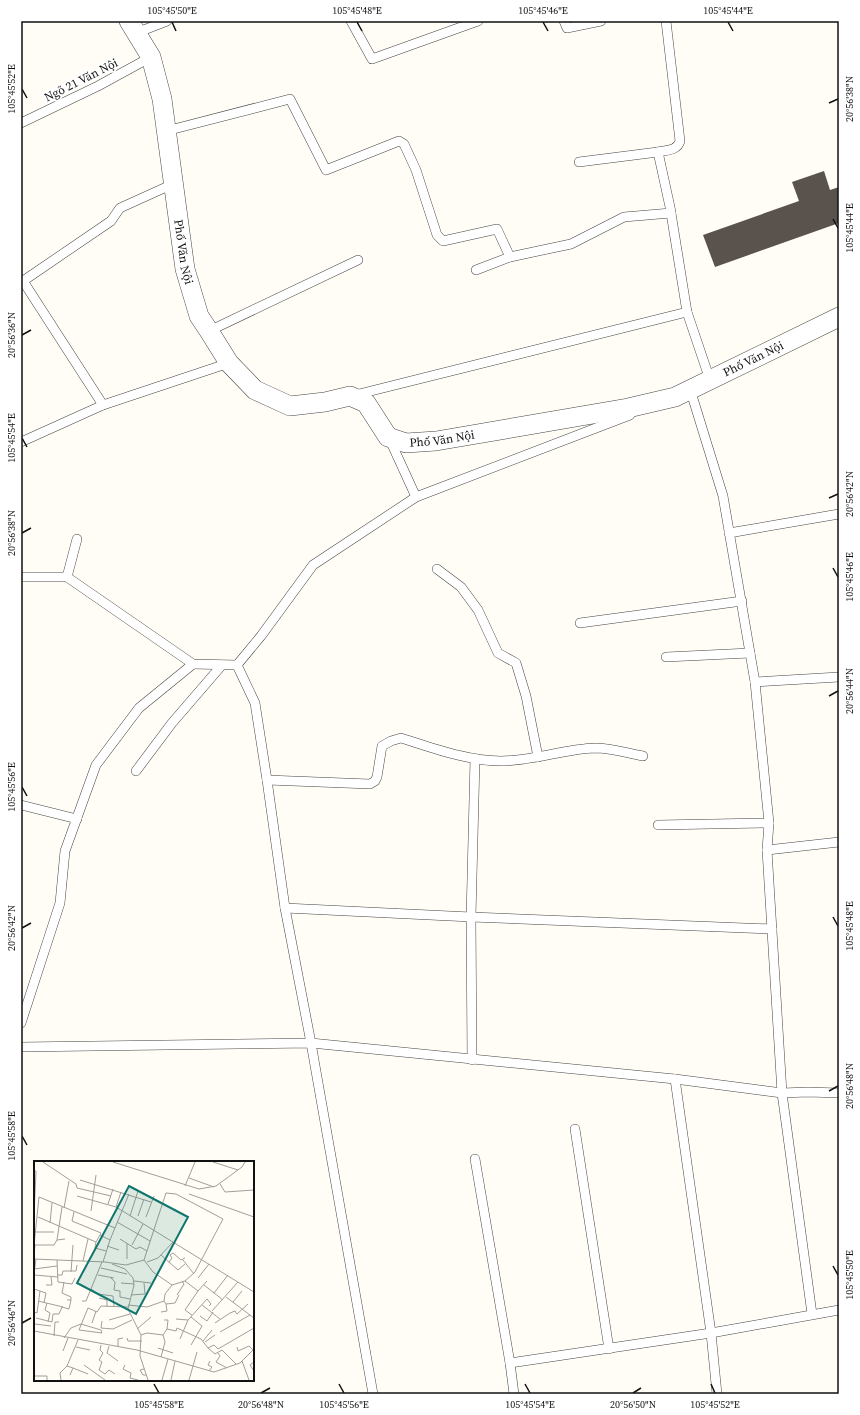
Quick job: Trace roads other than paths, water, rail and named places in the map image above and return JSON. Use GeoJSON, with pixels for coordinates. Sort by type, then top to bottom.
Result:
{"type":"FeatureCollection","features":[{"type":"Feature","properties":{"kind":"street","name":"Phố Văn Nội"},"geometry":{"type":"LineString","coordinates":[[132,27],[151,57],[162,99],[172,184],[185,269],[199,316],[229,363],[255,390],[290,406],[325,402],[350,396]]}},
{"type":"Feature","properties":{"kind":"street","name":"Phố Văn Nội"},"geometry":{"type":"LineString","coordinates":[[388,437],[406,443],[436,441],[628,408],[683,393],[839,317]]}},
{"type":"Feature","properties":{"kind":"street"},"geometry":{"type":"LineString","coordinates":[[350,396],[366,403],[388,437]]}},
{"type":"Feature","properties":{"kind":"lane"},"geometry":{"type":"LineString","coordinates":[[132,27],[167,21]]}},
{"type":"Feature","properties":{"kind":"lane"},"geometry":{"type":"LineString","coordinates":[[350,21],[372,60],[478,21]]}},
{"type":"Feature","properties":{"kind":"lane"},"geometry":{"type":"LineString","coordinates":[[564,21],[567,28],[601,21]]}},
{"type":"Feature","properties":{"kind":"lane"},"geometry":{"type":"LineString","coordinates":[[579,162],[658,152],[675,149],[679,146],[680,141],[666,21]]}},
{"type":"Feature","properties":{"kind":"lane","name":"Ngõ 21 Văn Nội"},"geometry":{"type":"LineString","coordinates":[[21,123],[98,86],[151,57]]}},
{"type":"Feature","properties":{"kind":"lane"},"geometry":{"type":"LineString","coordinates":[[166,131],[290,99],[326,170],[399,141],[404,144],[416,170],[437,235],[444,241],[497,229],[510,257]]}},
{"type":"Feature","properties":{"kind":"lane"},"geometry":{"type":"LineString","coordinates":[[658,152],[671,213],[687,312],[710,380]]}},
{"type":"Feature","properties":{"kind":"lane"},"geometry":{"type":"LineString","coordinates":[[103,405],[23,281],[111,221],[120,208],[172,184]]}},
{"type":"Feature","properties":{"kind":"lane"},"geometry":{"type":"LineString","coordinates":[[476,270],[510,257],[572,244],[624,217],[671,213]]}},
{"type":"Feature","properties":{"kind":"lane"},"geometry":{"type":"LineString","coordinates":[[209,331],[358,260]]}},
{"type":"Feature","properties":{"kind":"lane"},"geometry":{"type":"LineString","coordinates":[[350,396],[687,312]]}},
{"type":"Feature","properties":{"kind":"lane"},"geometry":{"type":"LineString","coordinates":[[21,442],[103,405],[229,363]]}},
{"type":"Feature","properties":{"kind":"lane"},"geometry":{"type":"LineString","coordinates":[[237,665],[261,636],[313,565],[416,497],[683,393],[723,496],[755,682],[769,823],[767,850],[782,1093],[812,1314]]}},
{"type":"Feature","properties":{"kind":"lane"},"geometry":{"type":"LineString","coordinates":[[388,437],[416,497]]}},
{"type":"Feature","properties":{"kind":"lane"},"geometry":{"type":"LineString","coordinates":[[729,533],[839,514]]}},
{"type":"Feature","properties":{"kind":"lane"},"geometry":{"type":"LineString","coordinates":[[67,577],[77,539]]}},
{"type":"Feature","properties":{"kind":"lane"},"geometry":{"type":"LineString","coordinates":[[437,569],[461,587],[478,610],[498,653],[516,663],[526,696],[538,757]]}},
{"type":"Feature","properties":{"kind":"lane"},"geometry":{"type":"LineString","coordinates":[[21,578],[67,577],[193,664],[237,665]]}},
{"type":"Feature","properties":{"kind":"lane"},"geometry":{"type":"LineString","coordinates":[[580,623],[742,601]]}},
{"type":"Feature","properties":{"kind":"lane"},"geometry":{"type":"LineString","coordinates":[[666,657],[750,653]]}},
{"type":"Feature","properties":{"kind":"lane"},"geometry":{"type":"LineString","coordinates":[[21,1023],[60,903],[65,851],[96,765],[139,708],[193,664]]}},
{"type":"Feature","properties":{"kind":"lane"},"geometry":{"type":"LineString","coordinates":[[136,771],[172,724],[222,665]]}},
{"type":"Feature","properties":{"kind":"lane"},"geometry":{"type":"LineString","coordinates":[[237,665],[254,703],[267,780],[285,908],[311,1043],[373,1394]]}},
{"type":"Feature","properties":{"kind":"lane"},"geometry":{"type":"LineString","coordinates":[[755,682],[839,678]]}},
{"type":"Feature","properties":{"kind":"lane"},"geometry":{"type":"LineString","coordinates":[[267,780],[370,784],[375,781],[377,777],[382,746],[390,741],[401,738],[475,759],[501,761],[538,757],[593,748],[643,756]]}},
{"type":"Feature","properties":{"kind":"lane"},"geometry":{"type":"LineString","coordinates":[[472,1060],[471,917],[475,759]]}},
{"type":"Feature","properties":{"kind":"lane"},"geometry":{"type":"LineString","coordinates":[[21,805],[77,819]]}},
{"type":"Feature","properties":{"kind":"lane"},"geometry":{"type":"LineString","coordinates":[[658,825],[769,823]]}},
{"type":"Feature","properties":{"kind":"lane"},"geometry":{"type":"LineString","coordinates":[[767,850],[839,842]]}},
{"type":"Feature","properties":{"kind":"lane"},"geometry":{"type":"LineString","coordinates":[[285,908],[772,929]]}},
{"type":"Feature","properties":{"kind":"lane"},"geometry":{"type":"LineString","coordinates":[[21,1042],[21,1047],[311,1043],[674,1080],[782,1093],[839,1093]]}},
{"type":"Feature","properties":{"kind":"lane"},"geometry":{"type":"LineString","coordinates":[[674,1080],[711,1333],[717,1394]]}},
{"type":"Feature","properties":{"kind":"lane"},"geometry":{"type":"LineString","coordinates":[[575,1129],[609,1349]]}},
{"type":"Feature","properties":{"kind":"lane"},"geometry":{"type":"LineString","coordinates":[[475,1159],[514,1394]]}},
{"type":"Feature","properties":{"kind":"lane"},"geometry":{"type":"LineString","coordinates":[[510,1363],[711,1333],[839,1310]]}}]}
